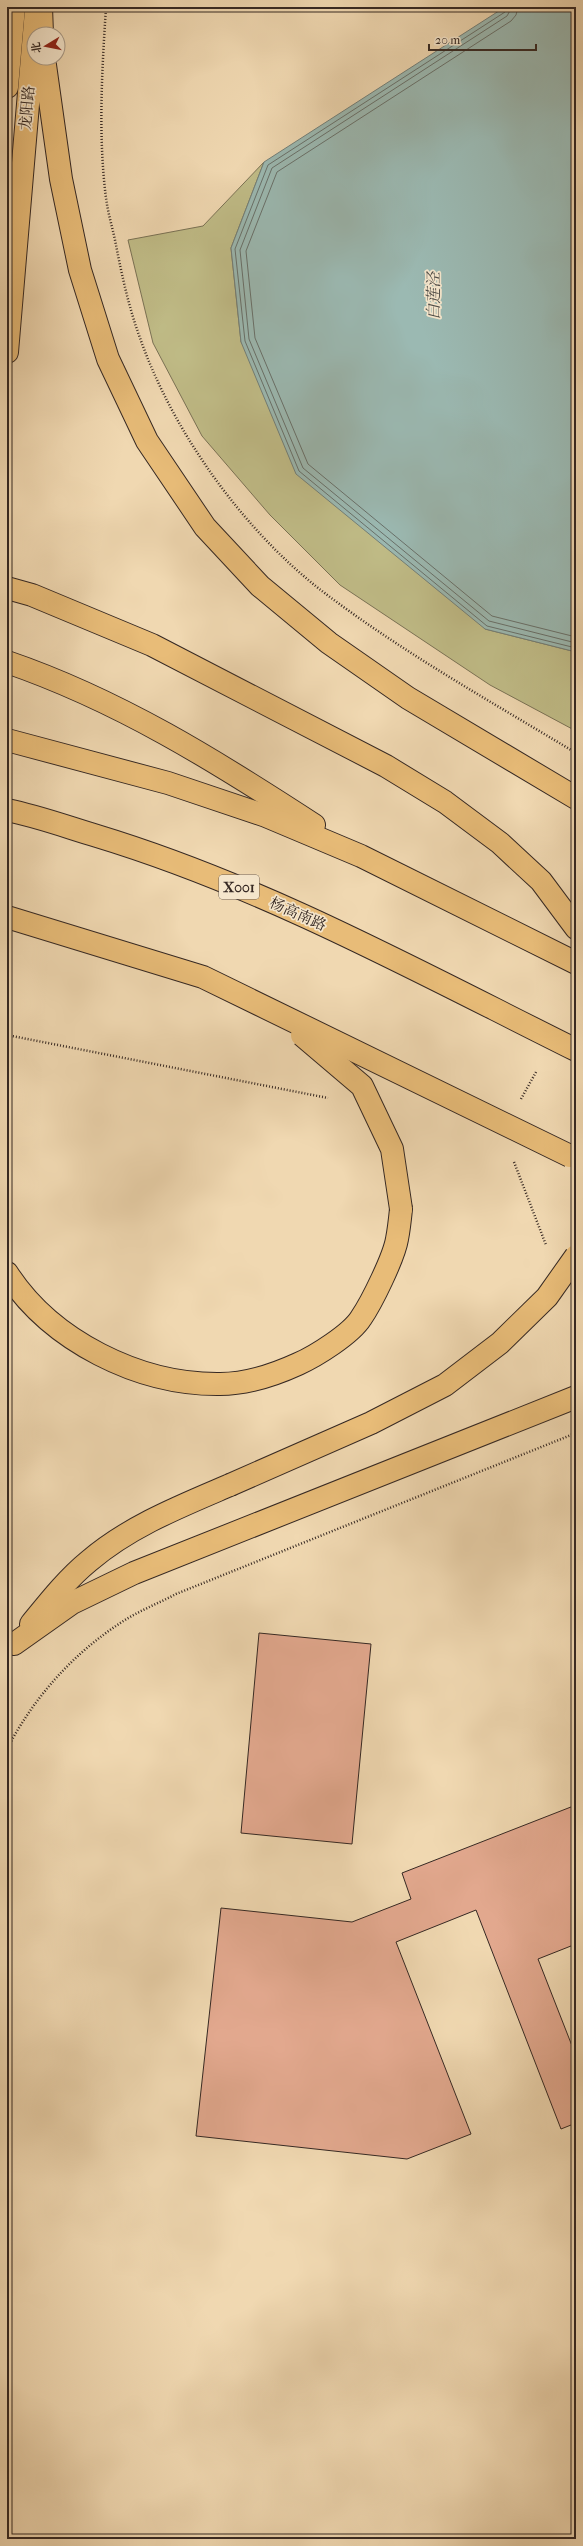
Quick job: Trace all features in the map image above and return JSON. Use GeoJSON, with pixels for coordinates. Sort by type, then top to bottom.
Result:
{"type":"FeatureCollection","features":[{"type":"Feature","properties":{"kind":"main road"},"geometry":{"type":"LineString","coordinates":[[7,87],[14,7]]}},
{"type":"Feature","properties":{"kind":"main road","name":"龙阳路"},"geometry":{"type":"LineString","coordinates":[[7,352],[36,7]]}},
{"type":"Feature","properties":{"kind":"main road"},"geometry":{"type":"LineString","coordinates":[[41,7],[42,26]]}},
{"type":"Feature","properties":{"kind":"main road"},"geometry":{"type":"LineString","coordinates":[[45,66],[61,179],[80,270],[108,359],[146,441],[205,527],[260,586],[329,643],[408,698],[576,798]]}},
{"type":"Feature","properties":{"kind":"main road"},"geometry":{"type":"LineString","coordinates":[[7,588],[32,595],[152,645],[386,766],[445,802],[500,844],[541,881],[576,928]]}},
{"type":"Feature","properties":{"kind":"main road"},"geometry":{"type":"LineString","coordinates":[[7,662],[43,674],[132,714],[226,767],[361,856]]}},
{"type":"Feature","properties":{"kind":"main road"},"geometry":{"type":"LineString","coordinates":[[7,740],[168,783],[266,816],[361,856],[576,963]]}},
{"type":"Feature","properties":{"kind":"main road","name":"杨高南路"},"geometry":{"type":"LineString","coordinates":[[7,810],[135,848],[214,876],[330,928],[576,1050]]}},
{"type":"Feature","properties":{"kind":"main road"},"geometry":{"type":"LineString","coordinates":[[7,917],[203,977],[573,1157]]}},
{"type":"Feature","properties":{"kind":"main road"},"geometry":{"type":"LineString","coordinates":[[7,1272],[36,1310],[76,1340],[130,1369],[176,1381],[221,1384],[268,1377],[318,1355],[361,1319],[397,1240],[401,1209],[392,1149],[362,1086],[308,1039],[203,977]]}},
{"type":"Feature","properties":{"kind":"main road"},"geometry":{"type":"LineString","coordinates":[[11,1650],[52,1598],[89,1561],[130,1532],[174,1509],[371,1423],[445,1385],[500,1343],[547,1297],[576,1256]]}},
{"type":"Feature","properties":{"kind":"main road"},"geometry":{"type":"LineString","coordinates":[[11,1650],[72,1603],[134,1573],[246,1527],[576,1397]]}},
{"type":"Feature","properties":{"kind":"path"},"geometry":{"type":"LineString","coordinates":[[106,7],[101,131],[108,207],[122,275],[140,338],[163,393],[193,447],[229,495],[272,545],[320,589],[401,648],[576,753]]}},
{"type":"Feature","properties":{"kind":"path"},"geometry":{"type":"LineString","coordinates":[[7,1035],[331,1098]]}},
{"type":"Feature","properties":{"kind":"path"},"geometry":{"type":"LineString","coordinates":[[513,1161],[548,1248]]}},
{"type":"Feature","properties":{"kind":"path"},"geometry":{"type":"LineString","coordinates":[[570,1305],[576,1320]]}},
{"type":"Feature","properties":{"kind":"path"},"geometry":{"type":"LineString","coordinates":[[7,1749],[22,1720],[52,1681],[88,1647],[125,1620],[176,1594],[576,1433]]}},
{"type":"Feature","properties":{"kind":"shaded area"},"geometry":{"type":"Polygon","coordinates":[[[264,162],[231,248],[241,342],[485,629],[576,652],[576,731],[490,685],[340,585],[270,515],[202,436],[153,343],[128,240],[203,226],[264,162]]]}},
{"type":"Feature","properties":{"kind":"water","name":"白莲泾"},"geometry":{"type":"Polygon","coordinates":[[[505,7],[576,7],[576,652],[485,629],[296,474],[241,342],[231,248],[264,162],[505,7]]]}},
{"type":"Feature","properties":{"kind":"building"},"geometry":{"type":"Polygon","coordinates":[[[259,1633],[371,1644],[352,1844],[241,1833],[259,1633]]]}},
{"type":"Feature","properties":{"kind":"building"},"geometry":{"type":"Polygon","coordinates":[[[576,1805],[576,1944],[538,1959],[576,2056],[576,2123],[561,2129],[476,1910],[396,1942],[471,2134],[407,2159],[196,2136],[221,1908],[352,1922],[411,1899],[402,1873],[576,1805]]]}}]}
